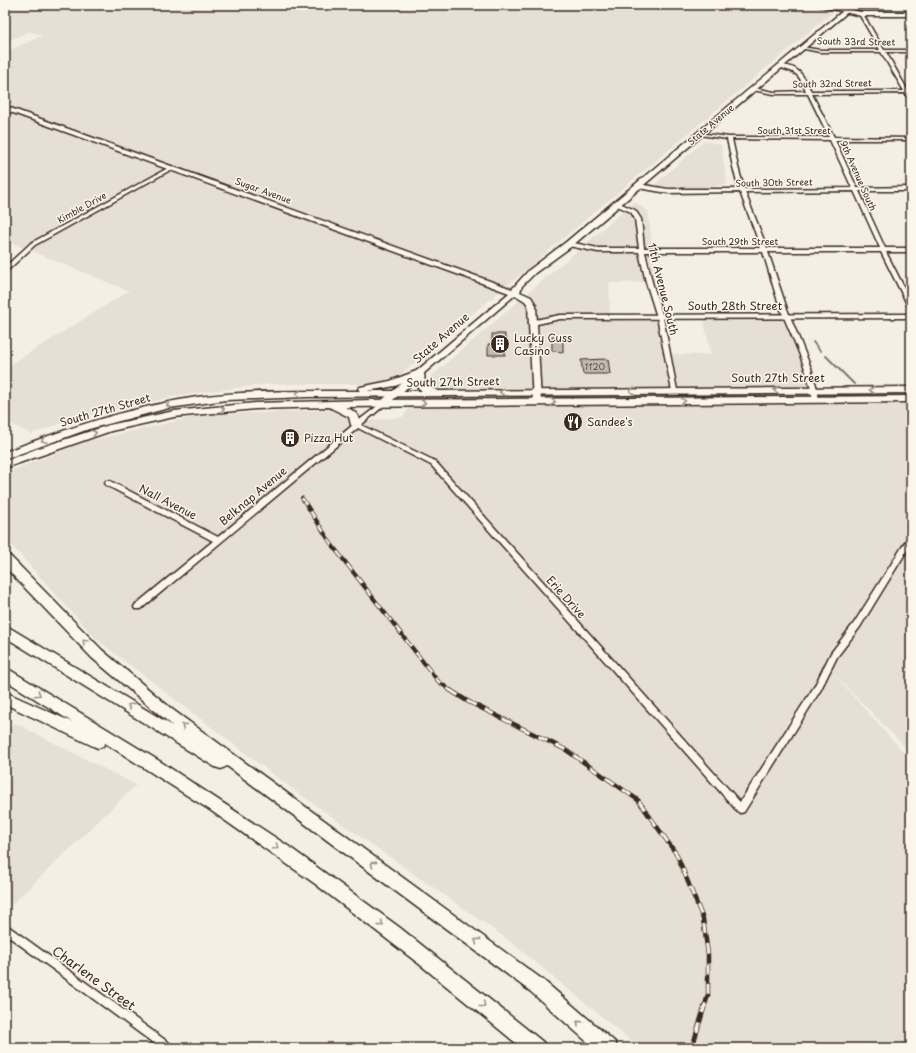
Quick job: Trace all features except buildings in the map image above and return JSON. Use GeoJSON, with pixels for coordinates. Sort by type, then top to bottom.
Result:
{"type":"FeatureCollection","features":[{"type":"Feature","properties":{"kind":"highway"},"geometry":{"type":"LineString","coordinates":[[5,559],[96,654],[168,714],[455,924],[537,986],[608,1048]]}},
{"type":"Feature","properties":{"kind":"highway"},"geometry":{"type":"LineString","coordinates":[[5,630],[182,737],[317,824]]}},
{"type":"Feature","properties":{"kind":"highway"},"geometry":{"type":"LineString","coordinates":[[5,673],[244,824],[304,866],[425,957],[536,1048]]}},
{"type":"Feature","properties":{"kind":"highway"},"geometry":{"type":"LineString","coordinates":[[5,698],[83,733],[244,824]]}},
{"type":"Feature","properties":{"kind":"main road","name":"State Avenue"},"geometry":{"type":"LineString","coordinates":[[384,403],[514,292],[532,280],[569,244],[853,5]]}},
{"type":"Feature","properties":{"kind":"main road","name":"Sugar Avenue"},"geometry":{"type":"LineString","coordinates":[[5,108],[514,292],[528,299],[532,310]]}},
{"type":"Feature","properties":{"kind":"main road"},"geometry":{"type":"LineString","coordinates":[[532,310],[537,402]]}},
{"type":"Feature","properties":{"kind":"main road"},"geometry":{"type":"LineString","coordinates":[[314,394],[390,385],[419,373],[418,383],[422,388],[445,394]]}},
{"type":"Feature","properties":{"kind":"main road","name":"South 27th Street"},"geometry":{"type":"LineString","coordinates":[[5,456],[47,439],[129,413],[226,397],[314,394],[393,395],[674,390],[911,399]]}},
{"type":"Feature","properties":{"kind":"main road","name":"South 27th Street"},"geometry":{"type":"LineString","coordinates":[[5,465],[65,442],[109,428],[140,421],[215,409],[318,404],[537,402],[816,395],[911,390]]}},
{"type":"Feature","properties":{"kind":"main road"},"geometry":{"type":"LineString","coordinates":[[318,404],[348,411],[354,417],[356,425]]}},
{"type":"Feature","properties":{"kind":"street"},"geometry":{"type":"LineString","coordinates":[[819,5],[860,14],[911,14]]}},
{"type":"Feature","properties":{"kind":"street"},"geometry":{"type":"LineString","coordinates":[[860,14],[909,92],[911,99]]}},
{"type":"Feature","properties":{"kind":"street","name":"South 33rd Street"},"geometry":{"type":"LineString","coordinates":[[802,48],[820,51],[911,51]]}},
{"type":"Feature","properties":{"kind":"street","name":"9th Avenue South"},"geometry":{"type":"LineString","coordinates":[[780,66],[799,73],[911,306]]}},
{"type":"Feature","properties":{"kind":"street","name":"South 32nd Street"},"geometry":{"type":"LineString","coordinates":[[754,89],[766,92],[909,92]]}},
{"type":"Feature","properties":{"kind":"street","name":"South 31st Street"},"geometry":{"type":"LineString","coordinates":[[700,134],[729,138],[911,138]]}},
{"type":"Feature","properties":{"kind":"street"},"geometry":{"type":"LineString","coordinates":[[729,138],[733,163],[741,191],[765,251],[786,316],[803,354],[816,395]]}},
{"type":"Feature","properties":{"kind":"street","name":"Kimble Drive"},"geometry":{"type":"LineString","coordinates":[[5,270],[33,244],[172,168]]}},
{"type":"Feature","properties":{"kind":"street","name":"South 30th Street"},"geometry":{"type":"LineString","coordinates":[[638,186],[668,191],[911,189]]}},
{"type":"Feature","properties":{"kind":"street","name":"11th Avenue South"},"geometry":{"type":"LineString","coordinates":[[617,204],[629,208],[636,214],[642,250],[649,282],[660,317],[674,390]]}},
{"type":"Feature","properties":{"kind":"street","name":"South 29th Street"},"geometry":{"type":"LineString","coordinates":[[569,244],[598,250],[911,250]]}},
{"type":"Feature","properties":{"kind":"street","name":"South 28th Street"},"geometry":{"type":"LineString","coordinates":[[532,310],[544,315],[560,317],[911,316]]}},
{"type":"Feature","properties":{"kind":"street","name":"South 28th Street"},"geometry":{"type":"LineString","coordinates":[[533,323],[560,317]]}},
{"type":"Feature","properties":{"kind":"street","name":"Belknap Avenue"},"geometry":{"type":"LineString","coordinates":[[138,607],[384,403]]}},
{"type":"Feature","properties":{"kind":"street","name":"Erie Drive"},"geometry":{"type":"LineString","coordinates":[[356,425],[433,463],[741,809],[817,689],[834,655],[857,625],[911,538]]}},
{"type":"Feature","properties":{"kind":"street","name":"Nall Avenue"},"geometry":{"type":"LineString","coordinates":[[108,483],[218,540]]}},
{"type":"Feature","properties":{"kind":"street","name":"Charlene Street"},"geometry":{"type":"LineString","coordinates":[[5,929],[168,1048]]}},
{"type":"Feature","properties":{"kind":"shaded area"},"geometry":{"type":"Polygon","coordinates":[[[5,5],[848,5],[833,12],[394,380],[376,384],[267,384],[181,395],[77,418],[31,434],[5,421],[5,368],[129,291],[5,240],[5,52],[42,36],[30,31],[5,42],[5,5]]]}},
{"type":"Feature","properties":{"kind":"shaded area"},"geometry":{"type":"Polygon","coordinates":[[[704,141],[721,145],[727,184],[695,190],[654,185],[704,141]]]}},
{"type":"Feature","properties":{"kind":"shaded area"},"geometry":{"type":"Polygon","coordinates":[[[634,202],[648,211],[656,282],[609,283],[610,317],[660,317],[668,354],[711,355],[703,317],[786,317],[815,390],[911,390],[911,753],[828,668],[911,761],[911,1048],[640,1048],[507,939],[291,788],[96,639],[5,538],[5,473],[85,442],[203,415],[332,410],[347,414],[349,423],[403,417],[428,379],[634,202]]]}},
{"type":"Feature","properties":{"kind":"shaded area"},"geometry":{"type":"Polygon","coordinates":[[[15,723],[136,785],[5,911],[5,733],[15,723]]]}},
{"type":"Feature","properties":{"kind":"waterway"},"geometry":{"type":"LineString","coordinates":[[813,342],[820,351]]}},
{"type":"Feature","properties":{"kind":"waterway"},"geometry":{"type":"LineString","coordinates":[[826,356],[854,384]]}},
{"type":"Feature","properties":{"kind":"railway"},"geometry":{"type":"LineString","coordinates":[[302,498],[332,545],[438,681],[451,691]]}},
{"type":"Feature","properties":{"kind":"railway"},"geometry":{"type":"LineString","coordinates":[[450,690],[467,701],[566,750],[638,800],[677,855],[703,919],[708,954],[708,995],[692,1048]]}},
{"type":"Feature","properties":{"kind":"place","name":"Lucky Cuss Casino"},"geometry":{"type":"Point","coordinates":[500,344]}},
{"type":"Feature","properties":{"kind":"place","name":"Sandee's"},"geometry":{"type":"Point","coordinates":[573,422]}},
{"type":"Feature","properties":{"kind":"place","name":"Pizza Hut"},"geometry":{"type":"Point","coordinates":[290,438]}}]}
